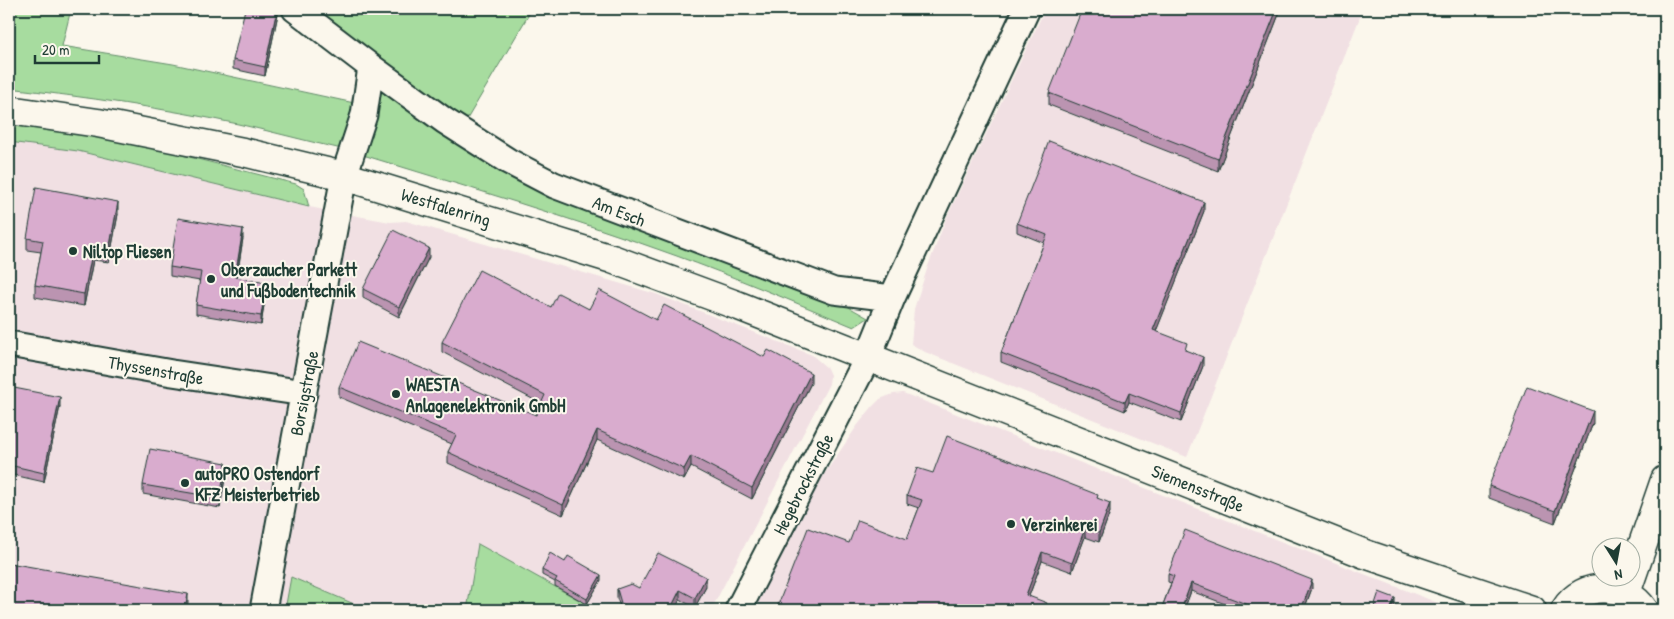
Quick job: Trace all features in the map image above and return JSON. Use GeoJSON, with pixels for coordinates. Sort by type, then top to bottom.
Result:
{"type":"FeatureCollection","features":[{"type":"Feature","properties":{"kind":"street","name":"Am Esch"},"geometry":{"type":"LineString","coordinates":[[295,9],[445,121],[508,161],[554,185],[834,292],[892,298]]}},
{"type":"Feature","properties":{"kind":"street","name":"Hegebrockstraße"},"geometry":{"type":"LineString","coordinates":[[738,610],[868,357],[892,298],[1027,9]]}},
{"type":"Feature","properties":{"kind":"street"},"geometry":{"type":"LineString","coordinates":[[344,176],[364,115],[371,67]]}},
{"type":"Feature","properties":{"kind":"street","name":"Westfalenring"},"geometry":{"type":"LineString","coordinates":[[9,110],[98,123],[243,152],[344,176],[612,259],[739,306],[868,357]]}},
{"type":"Feature","properties":{"kind":"street","name":"Borsigstraße"},"geometry":{"type":"LineString","coordinates":[[263,610],[344,176]]}},
{"type":"Feature","properties":{"kind":"street","name":"Thyssenstraße"},"geometry":{"type":"LineString","coordinates":[[9,344],[172,373],[304,393]]}},
{"type":"Feature","properties":{"kind":"street","name":"Siemensstraße"},"geometry":{"type":"LineString","coordinates":[[868,357],[1365,554],[1532,610]]}},
{"type":"Feature","properties":{"kind":"street"},"geometry":{"type":"LineString","coordinates":[[1565,610],[1580,595],[1595,588],[1611,588],[1635,601],[1665,480]]}},
{"type":"Feature","properties":{"kind":"shaded area"},"geometry":{"type":"Polygon","coordinates":[[[1045,9],[1354,9],[1362,12],[1187,457],[925,352],[911,344],[914,309],[946,219],[1045,9]]]}},
{"type":"Feature","properties":{"kind":"shaded area"},"geometry":{"type":"Polygon","coordinates":[[[9,142],[78,151],[309,207],[390,222],[406,221],[656,294],[812,355],[827,368],[830,375],[829,384],[711,610],[9,610],[9,142]]]}},
{"type":"Feature","properties":{"kind":"shaded area"},"geometry":{"type":"Polygon","coordinates":[[[903,393],[1456,610],[752,610],[815,488],[857,426],[880,399],[893,394],[903,393]]]}},
{"type":"Feature","properties":{"kind":"green space"},"geometry":{"type":"Polygon","coordinates":[[[9,9],[71,9],[62,46],[173,64],[359,104],[346,150],[238,124],[181,113],[96,99],[9,88],[9,9]]]}},
{"type":"Feature","properties":{"kind":"green space"},"geometry":{"type":"Polygon","coordinates":[[[326,9],[532,9],[463,126],[322,24],[326,9]]]}},
{"type":"Feature","properties":{"kind":"green space"},"geometry":{"type":"Polygon","coordinates":[[[390,85],[552,193],[847,306],[868,318],[854,327],[719,272],[636,241],[363,155],[375,96],[390,85]]]}},
{"type":"Feature","properties":{"kind":"green space"},"geometry":{"type":"Polygon","coordinates":[[[9,121],[83,133],[154,148],[296,184],[304,189],[309,207],[78,151],[9,142],[9,121]]]}},
{"type":"Feature","properties":{"kind":"green space"},"geometry":{"type":"Polygon","coordinates":[[[478,544],[597,610],[467,610],[478,544]]]}},
{"type":"Feature","properties":{"kind":"green space"},"geometry":{"type":"Polygon","coordinates":[[[291,577],[368,610],[285,610],[291,577]]]}},
{"type":"Feature","properties":{"kind":"building"},"geometry":{"type":"Polygon","coordinates":[[[245,9],[277,9],[265,67],[233,60],[245,9]]]}},
{"type":"Feature","properties":{"kind":"building"},"geometry":{"type":"Polygon","coordinates":[[[1082,9],[1277,9],[1218,159],[1049,93],[1082,9]]]}},
{"type":"Feature","properties":{"kind":"building"},"geometry":{"type":"Polygon","coordinates":[[[1049,141],[1204,202],[1153,330],[1187,343],[1185,350],[1203,357],[1181,413],[1129,393],[1125,402],[1001,353],[1047,235],[1017,223],[1049,141]]]}},
{"type":"Feature","properties":{"kind":"building","name":"Niltop Fliesen"},"geometry":{"type":"Polygon","coordinates":[[[36,187],[118,202],[109,251],[93,248],[84,294],[35,285],[43,241],[27,238],[36,187]]]}},
{"type":"Feature","properties":{"kind":"building","name":"Oberzaucher Parkett und Fußbodentechnik"},"geometry":{"type":"Polygon","coordinates":[[[178,218],[243,229],[235,277],[266,283],[261,316],[196,305],[201,272],[170,267],[178,218]]]}},
{"type":"Feature","properties":{"kind":"building"},"geometry":{"type":"Polygon","coordinates":[[[393,230],[429,248],[399,307],[363,289],[393,230]]]}},
{"type":"Feature","properties":{"kind":"building"},"geometry":{"type":"Polygon","coordinates":[[[479,270],[551,307],[558,293],[589,309],[599,290],[656,320],[664,305],[764,357],[768,350],[811,373],[752,488],[691,456],[684,469],[597,430],[563,505],[448,452],[456,435],[339,387],[358,342],[536,415],[545,395],[442,342],[479,270]]]}},
{"type":"Feature","properties":{"kind":"building"},"geometry":{"type":"Polygon","coordinates":[[[1527,386],[1593,411],[1555,511],[1489,486],[1527,386]]]}},
{"type":"Feature","properties":{"kind":"building"},"geometry":{"type":"Polygon","coordinates":[[[9,387],[60,397],[44,473],[9,465],[9,387]]]}},
{"type":"Feature","properties":{"kind":"building","name":"Verzinkerei"},"geometry":{"type":"Polygon","coordinates":[[[947,436],[1098,495],[1097,498],[1110,503],[1099,533],[1085,528],[1072,563],[1042,552],[1026,595],[1047,603],[1044,610],[776,610],[808,528],[849,543],[858,520],[907,539],[922,500],[907,495],[917,468],[933,473],[947,436]]]}},
{"type":"Feature","properties":{"kind":"building","name":"autoPRO Ostendorf KFZ Meisterbetrieb"},"geometry":{"type":"Polygon","coordinates":[[[150,449],[226,463],[220,498],[143,485],[150,449]]]}},
{"type":"Feature","properties":{"kind":"building"},"geometry":{"type":"Polygon","coordinates":[[[1185,530],[1312,580],[1301,610],[1262,610],[1191,583],[1181,610],[1161,610],[1174,576],[1168,574],[1185,530]]]}},
{"type":"Feature","properties":{"kind":"building"},"geometry":{"type":"Polygon","coordinates":[[[550,553],[565,562],[568,556],[601,575],[587,599],[555,581],[557,578],[542,570],[550,553]]]}},
{"type":"Feature","properties":{"kind":"building"},"geometry":{"type":"Polygon","coordinates":[[[658,553],[706,577],[695,598],[680,590],[670,610],[635,610],[621,603],[617,589],[631,584],[639,588],[658,553]]]}},
{"type":"Feature","properties":{"kind":"building"},"geometry":{"type":"Polygon","coordinates":[[[9,563],[188,594],[185,610],[9,610],[9,563]]]}},
{"type":"Feature","properties":{"kind":"building"},"geometry":{"type":"Polygon","coordinates":[[[1379,592],[1395,598],[1390,610],[1373,610],[1379,592]]]}},
{"type":"Feature","properties":{"kind":"place","name":"Niltop Fliesen"},"geometry":{"type":"Point","coordinates":[73,251]}},
{"type":"Feature","properties":{"kind":"place","name":"Oberzaucher Parkett und Fußbodentechnik"},"geometry":{"type":"Point","coordinates":[211,279]}},
{"type":"Feature","properties":{"kind":"place","name":"WAESTA Anlagenelektronik GmbH"},"geometry":{"type":"Point","coordinates":[396,394]}},
{"type":"Feature","properties":{"kind":"place","name":"autoPRO Ostendorf KFZ Meisterbetrieb"},"geometry":{"type":"Point","coordinates":[185,483]}},
{"type":"Feature","properties":{"kind":"place","name":"Verzinkerei"},"geometry":{"type":"Point","coordinates":[1011,524]}}]}
